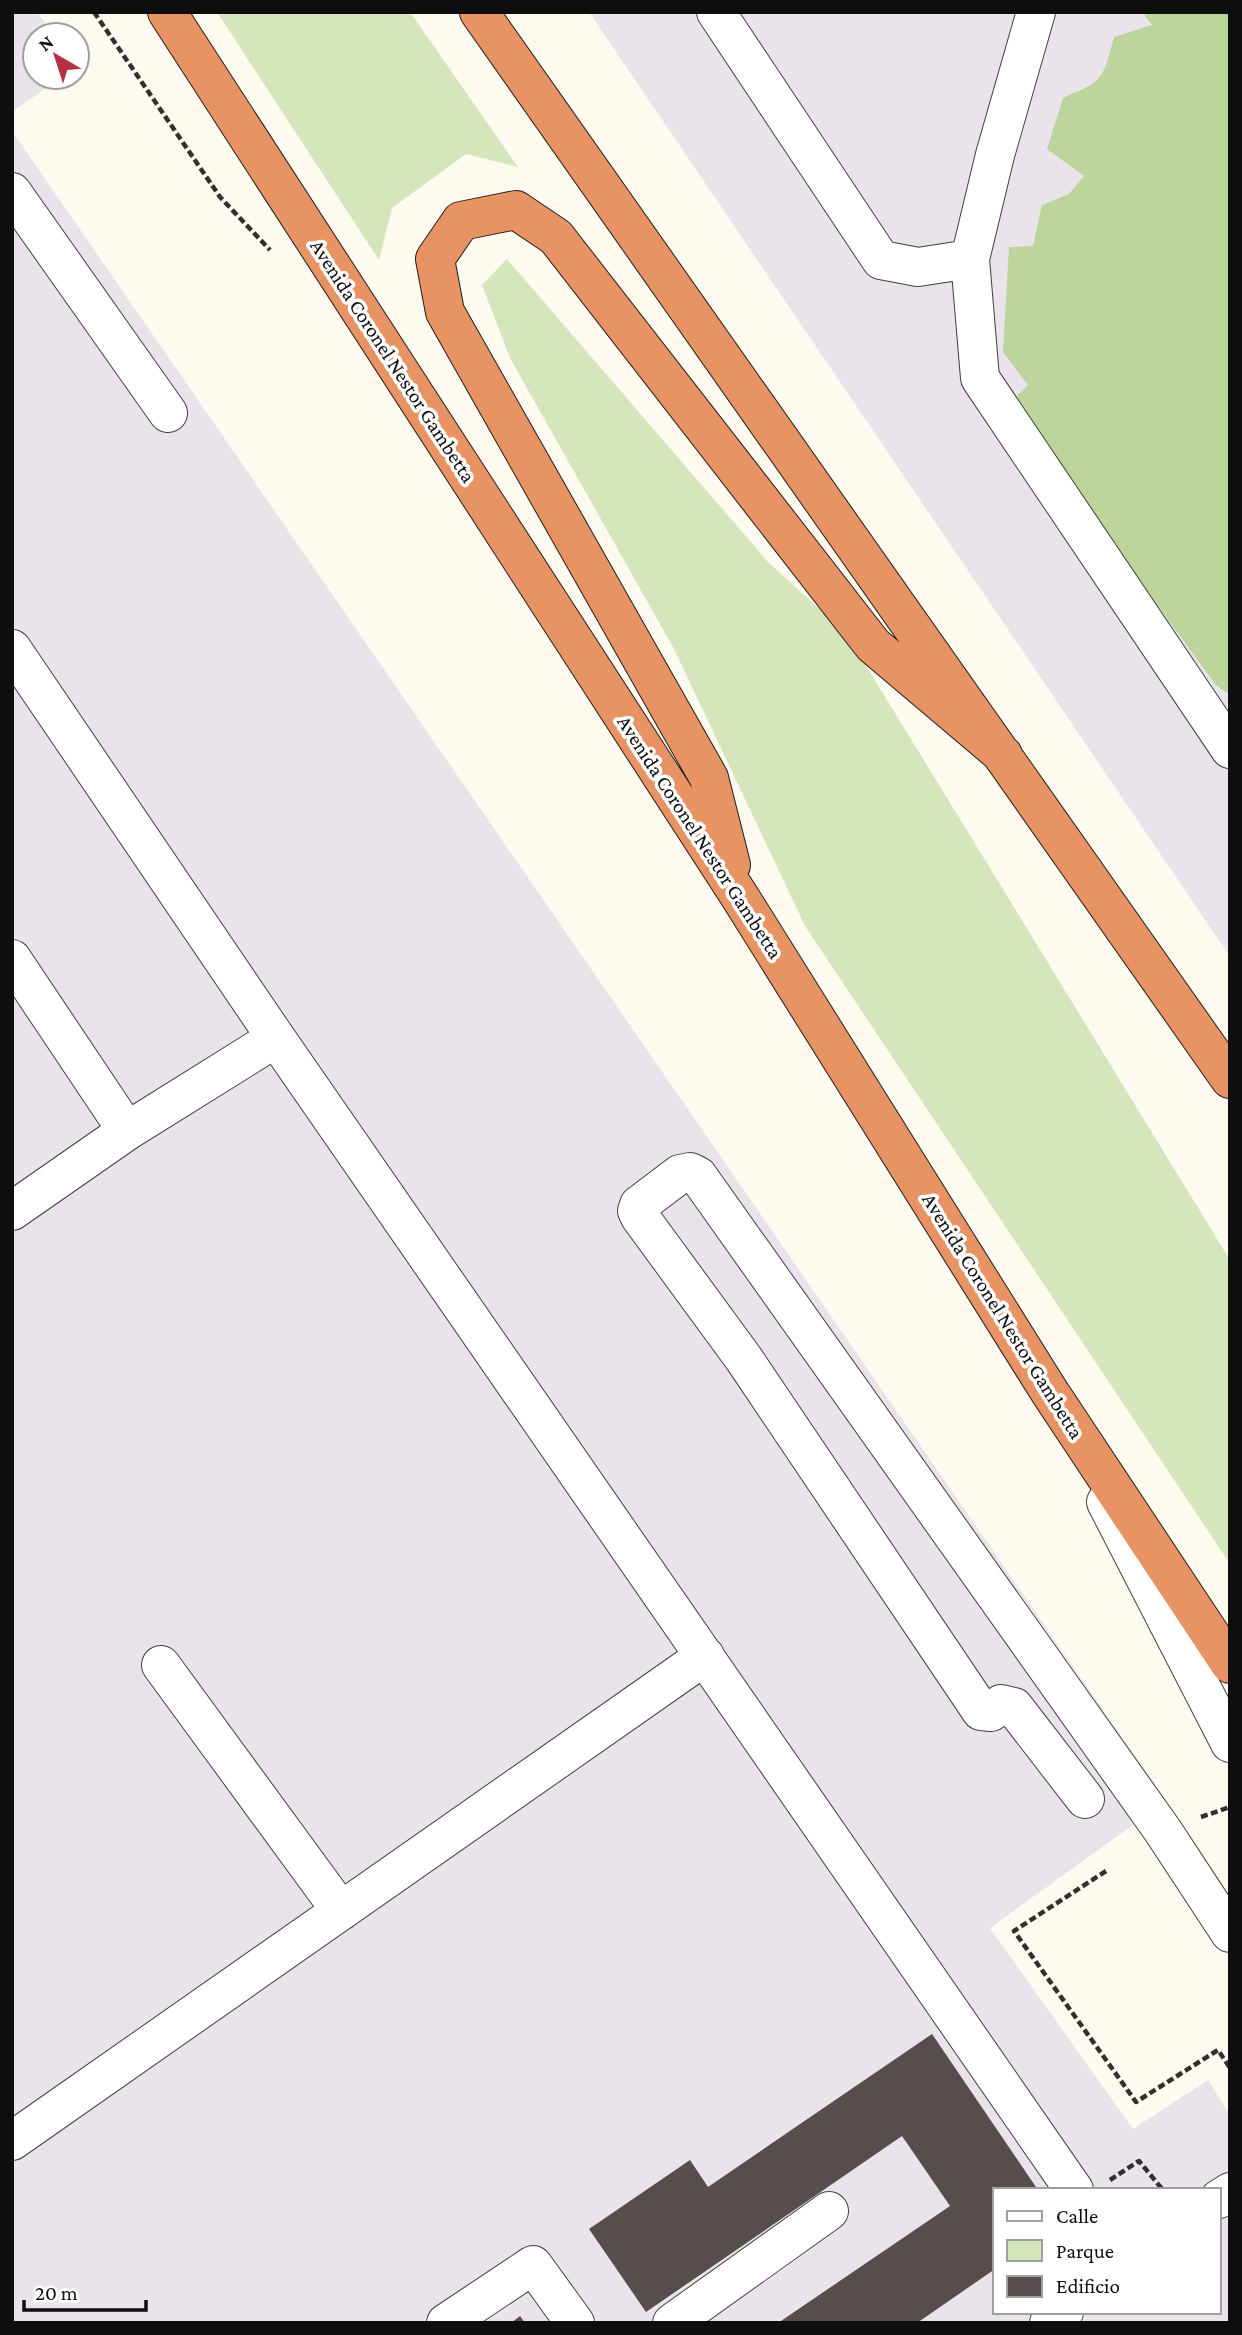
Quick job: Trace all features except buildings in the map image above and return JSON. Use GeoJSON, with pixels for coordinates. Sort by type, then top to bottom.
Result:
{"type":"FeatureCollection","features":[{"type":"Feature","properties":{"kind":"highway","name":"Avenida Coronel Nestor Gambetta"},"geometry":{"type":"LineString","coordinates":[[167,12],[740,897],[1049,1391],[1230,1664]]}},
{"type":"Feature","properties":{"kind":"highway"},"geometry":{"type":"LineString","coordinates":[[479,12],[1230,1079]]}},
{"type":"Feature","properties":{"kind":"highway"},"geometry":{"type":"LineString","coordinates":[[740,897],[709,778],[445,312],[435,259],[461,221],[516,210],[556,237],[873,645],[1003,755]]}},
{"type":"Feature","properties":{"kind":"lane"},"geometry":{"type":"LineString","coordinates":[[716,12],[881,260],[918,267],[970,259]]}},
{"type":"Feature","properties":{"kind":"lane"},"geometry":{"type":"LineString","coordinates":[[1036,12],[995,155],[970,259],[980,378],[1230,749]]}},
{"type":"Feature","properties":{"kind":"lane"},"geometry":{"type":"LineString","coordinates":[[12,192],[167,413]]}},
{"type":"Feature","properties":{"kind":"lane"},"geometry":{"type":"LineString","coordinates":[[12,649],[276,1038],[705,1656],[1090,2186]]}},
{"type":"Feature","properties":{"kind":"lane"},"geometry":{"type":"LineString","coordinates":[[12,959],[127,1131]]}},
{"type":"Feature","properties":{"kind":"lane"},"geometry":{"type":"LineString","coordinates":[[12,1211],[127,1131],[276,1038]]}},
{"type":"Feature","properties":{"kind":"lane"},"geometry":{"type":"LineString","coordinates":[[1085,1799],[1014,1707],[1001,1704],[990,1712],[981,1711],[744,1359],[640,1217],[637,1211],[639,1205],[680,1174],[690,1172],[698,1176],[1163,1832],[1230,1933]]}},
{"type":"Feature","properties":{"kind":"lane"},"geometry":{"type":"LineString","coordinates":[[1049,1391],[1230,1743]]}},
{"type":"Feature","properties":{"kind":"lane"},"geometry":{"type":"LineString","coordinates":[[12,2141],[705,1656]]}},
{"type":"Feature","properties":{"kind":"lane"},"geometry":{"type":"LineString","coordinates":[[161,1665],[341,1911]]}},
{"type":"Feature","properties":{"kind":"lane"},"geometry":{"type":"LineString","coordinates":[[672,2323],[830,2211]]}},
{"type":"Feature","properties":{"kind":"lane"},"geometry":{"type":"LineString","coordinates":[[446,2323],[534,2264],[575,2323]]}},
{"type":"Feature","properties":{"kind":"path"},"geometry":{"type":"LineString","coordinates":[[1196,1819],[1230,1807]]}},
{"type":"Feature","properties":{"kind":"path"},"geometry":{"type":"LineString","coordinates":[[1106,1871],[1014,1931],[1136,2102],[1218,2050],[1230,2068]]}},
{"type":"Feature","properties":{"kind":"path"},"geometry":{"type":"LineString","coordinates":[[1090,2186],[1139,2161],[1161,2188]]}},
{"type":"Feature","properties":{"kind":"shaded area"},"geometry":{"type":"Polygon","coordinates":[[[12,12],[37,12],[44,21],[21,21],[21,91],[42,91],[12,112],[12,12]]]}},
{"type":"Feature","properties":{"kind":"shaded area"},"geometry":{"type":"Polygon","coordinates":[[[589,12],[1230,12],[1230,957],[1218,939],[589,12]]]}},
{"type":"Feature","properties":{"kind":"shaded area"},"geometry":{"type":"Polygon","coordinates":[[[12,131],[1166,1801],[990,1928],[1133,2129],[1208,2080],[1230,2115],[1230,2323],[12,2323],[12,131]]]}},
{"type":"Feature","properties":{"kind":"green space"},"geometry":{"type":"Polygon","coordinates":[[[217,12],[410,12],[518,167],[466,154],[392,208],[379,260],[217,12]]]}},
{"type":"Feature","properties":{"kind":"green space"},"geometry":{"type":"Polygon","coordinates":[[[1146,12],[1230,12],[1230,695],[1216,685],[1009,404],[1028,385],[1003,352],[1009,247],[1033,246],[1042,205],[1069,194],[1084,176],[1047,149],[1063,98],[1087,87],[1100,77],[1114,37],[1152,25],[1145,16],[1146,12]]]}},
{"type":"Feature","properties":{"kind":"green space"},"geometry":{"type":"Polygon","coordinates":[[[507,259],[768,562],[846,633],[1230,1260],[1230,1564],[805,926],[674,649],[510,358],[482,285],[507,259]]]}}]}
